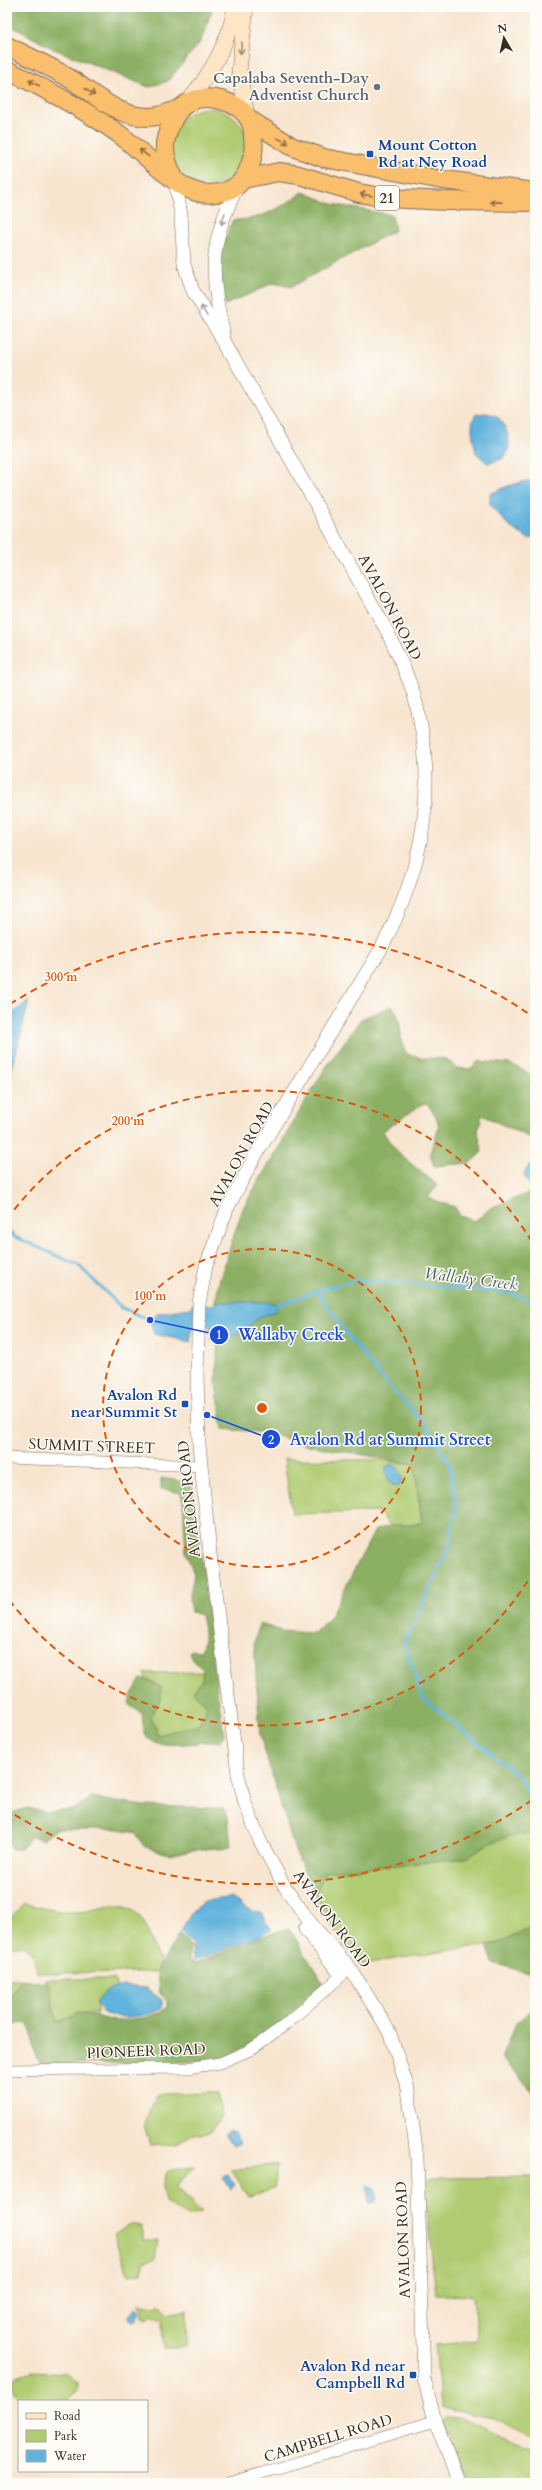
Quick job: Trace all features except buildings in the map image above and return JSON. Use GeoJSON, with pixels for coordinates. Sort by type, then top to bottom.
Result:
{"type":"FeatureCollection","features":[{"type":"Feature","properties":{"kind":"highway","name":"21"},"geometry":{"type":"LineString","coordinates":[[7,46],[71,80],[110,107],[136,116],[158,116],[207,99],[223,100],[239,108],[248,118],[293,147],[324,158],[437,179],[535,192]]}},
{"type":"Feature","properties":{"kind":"highway","name":"21"},"geometry":{"type":"LineString","coordinates":[[7,70],[62,98],[101,122],[174,179],[192,191],[201,193],[221,192],[241,181],[279,172],[299,175],[359,194],[386,198],[448,202],[535,202]]}},
{"type":"Feature","properties":{"kind":"highway"},"geometry":{"type":"LineString","coordinates":[[174,179],[167,159],[165,144],[168,132],[184,106]]}},
{"type":"Feature","properties":{"kind":"highway"},"geometry":{"type":"LineString","coordinates":[[241,181],[253,151],[248,118]]}},
{"type":"Feature","properties":{"kind":"main road"},"geometry":{"type":"LineString","coordinates":[[184,106],[206,79],[224,43],[235,7]]}},
{"type":"Feature","properties":{"kind":"main road"},"geometry":{"type":"LineString","coordinates":[[246,7],[239,71],[248,118]]}},
{"type":"Feature","properties":{"kind":"street","name":"AVALON ROAD"},"geometry":{"type":"LineString","coordinates":[[174,179],[186,273],[198,301],[226,344],[387,631],[404,667],[420,723],[427,792],[417,862],[398,917],[254,1158],[227,1208],[206,1266],[199,1303],[197,1407],[200,1466],[238,1774],[251,1820],[293,1913],[346,1972],[390,2034],[408,2089],[416,2157],[424,2378],[435,2421],[459,2483]]}},
{"type":"Feature","properties":{"kind":"street","name":"AVALON ROAD"},"geometry":{"type":"LineString","coordinates":[[226,344],[215,296],[214,260],[216,241],[224,214],[241,181]]}},
{"type":"Feature","properties":{"kind":"street","name":"SUMMIT STREET"},"geometry":{"type":"LineString","coordinates":[[7,1458],[200,1466]]}},
{"type":"Feature","properties":{"kind":"street","name":"PIONEER ROAD"},"geometry":{"type":"LineString","coordinates":[[7,2070],[188,2068],[220,2063],[250,2050],[285,2025],[346,1972]]}},
{"type":"Feature","properties":{"kind":"street","name":"CAMPBELL ROAD"},"geometry":{"type":"LineString","coordinates":[[229,2483],[435,2421]]}},
{"type":"Feature","properties":{"kind":"green space"},"geometry":{"type":"Polygon","coordinates":[[[7,7],[213,7],[201,41],[168,81],[149,87],[54,49],[7,24],[7,7]]]}},
{"type":"Feature","properties":{"kind":"green space"},"geometry":{"type":"Polygon","coordinates":[[[209,108],[224,111],[236,120],[245,132],[248,147],[245,162],[236,174],[224,183],[209,186],[194,183],[182,174],[173,162],[170,147],[173,132],[182,120],[194,111],[209,108]]]}},
{"type":"Feature","properties":{"kind":"green space"},"geometry":{"type":"Polygon","coordinates":[[[303,192],[332,204],[392,215],[395,230],[291,287],[273,283],[225,305],[220,271],[224,243],[233,220],[243,220],[261,216],[279,208],[303,192]]]}},
{"type":"Feature","properties":{"kind":"green space"},"geometry":{"type":"Polygon","coordinates":[[[392,1006],[398,1017],[402,1042],[407,1054],[422,1058],[446,1059],[457,1068],[470,1069],[479,1061],[510,1064],[535,1076],[535,1140],[482,1115],[478,1131],[482,1152],[470,1163],[434,1166],[430,1153],[439,1127],[436,1116],[428,1105],[422,1104],[383,1131],[388,1140],[407,1161],[437,1185],[428,1198],[455,1207],[460,1216],[475,1221],[492,1207],[535,1191],[535,1834],[516,1835],[498,1840],[466,1858],[325,1872],[315,1894],[295,1851],[260,1735],[254,1642],[260,1624],[282,1631],[313,1633],[329,1619],[375,1530],[390,1526],[422,1523],[414,1464],[308,1445],[268,1433],[223,1429],[216,1384],[218,1338],[239,1334],[260,1317],[276,1311],[276,1304],[267,1302],[215,1302],[220,1278],[243,1208],[324,1070],[361,1019],[392,1006]]]}},
{"type":"Feature","properties":{"kind":"green space"},"geometry":{"type":"Polygon","coordinates":[[[284,1459],[382,1460],[414,1464],[422,1523],[390,1526],[379,1512],[292,1514],[284,1459]]]}},
{"type":"Feature","properties":{"kind":"green space"},"geometry":{"type":"Polygon","coordinates":[[[161,1478],[192,1483],[213,1663],[224,1735],[220,1741],[168,1744],[150,1740],[144,1733],[142,1713],[129,1705],[131,1696],[141,1679],[146,1679],[161,1687],[161,1699],[150,1717],[156,1727],[157,1735],[198,1725],[206,1710],[206,1704],[193,1692],[202,1679],[203,1670],[189,1654],[192,1650],[201,1651],[204,1642],[204,1633],[201,1615],[191,1612],[189,1600],[194,1574],[186,1553],[183,1502],[181,1493],[161,1489],[161,1478]]]}},
{"type":"Feature","properties":{"kind":"green space"},"geometry":{"type":"Polygon","coordinates":[[[209,1672],[218,1736],[153,1738],[145,1673],[209,1672]]]}},
{"type":"Feature","properties":{"kind":"green space"},"geometry":{"type":"Polygon","coordinates":[[[92,1798],[143,1806],[223,1808],[228,1816],[231,1847],[191,1850],[169,1855],[144,1846],[135,1833],[120,1829],[55,1830],[43,1840],[32,1836],[21,1849],[12,1849],[7,1843],[7,1815],[27,1808],[46,1812],[72,1810],[92,1798]]]}},
{"type":"Feature","properties":{"kind":"green space"},"geometry":{"type":"Polygon","coordinates":[[[535,1834],[535,1924],[499,1943],[362,1964],[347,1948],[335,1931],[315,1894],[325,1872],[465,1858],[498,1840],[516,1835],[535,1834]]]}},
{"type":"Feature","properties":{"kind":"green space"},"geometry":{"type":"Polygon","coordinates":[[[24,1904],[69,1912],[84,1911],[109,1906],[125,1907],[133,1910],[144,1922],[155,1951],[161,1961],[157,1972],[37,1973],[34,1957],[25,1946],[7,1946],[7,1921],[24,1904]]]}},
{"type":"Feature","properties":{"kind":"green space"},"geometry":{"type":"Polygon","coordinates":[[[535,1924],[535,1975],[493,1963],[487,1945],[499,1943],[535,1924]]]}},
{"type":"Feature","properties":{"kind":"green space"},"geometry":{"type":"Polygon","coordinates":[[[289,1928],[323,1983],[285,2021],[248,2047],[226,2057],[187,2062],[42,2064],[35,2054],[31,2032],[26,2023],[7,2025],[7,2003],[21,1979],[47,1982],[51,1990],[57,2023],[78,2012],[115,2021],[143,2018],[160,2013],[167,2007],[167,2001],[159,1992],[157,1972],[179,1933],[190,1946],[189,1962],[195,1963],[274,1932],[289,1928]]]}},
{"type":"Feature","properties":{"kind":"green space"},"geometry":{"type":"Polygon","coordinates":[[[7,1979],[21,1979],[7,2003],[7,1979]]]}},
{"type":"Feature","properties":{"kind":"green space"},"geometry":{"type":"Polygon","coordinates":[[[44,1979],[114,1979],[117,1987],[104,1993],[97,2002],[97,2014],[78,2012],[57,2023],[51,1994],[44,1979]]]}},
{"type":"Feature","properties":{"kind":"green space"},"geometry":{"type":"Polygon","coordinates":[[[535,2007],[535,2094],[502,2059],[516,2023],[535,2007]]]}},
{"type":"Feature","properties":{"kind":"green space"},"geometry":{"type":"Polygon","coordinates":[[[217,2093],[222,2117],[211,2132],[195,2134],[177,2144],[150,2146],[144,2124],[157,2094],[217,2093]]]}},
{"type":"Feature","properties":{"kind":"green space"},"geometry":{"type":"Polygon","coordinates":[[[278,2165],[274,2189],[249,2196],[231,2170],[278,2165]]]}},
{"type":"Feature","properties":{"kind":"green space"},"geometry":{"type":"Polygon","coordinates":[[[196,2166],[176,2187],[201,2213],[188,2216],[165,2202],[163,2182],[167,2171],[196,2166]]]}},
{"type":"Feature","properties":{"kind":"green space"},"geometry":{"type":"Polygon","coordinates":[[[535,2177],[535,2438],[493,2418],[441,2408],[435,2345],[478,2341],[474,2296],[436,2295],[424,2182],[431,2178],[535,2177]]]}},
{"type":"Feature","properties":{"kind":"green space"},"geometry":{"type":"Polygon","coordinates":[[[131,2225],[142,2225],[142,2240],[158,2240],[155,2259],[143,2262],[142,2273],[128,2274],[113,2234],[131,2225]]]}},
{"type":"Feature","properties":{"kind":"green space"},"geometry":{"type":"Polygon","coordinates":[[[160,2303],[167,2314],[187,2310],[187,2347],[163,2348],[162,2320],[150,2315],[147,2319],[142,2317],[141,2308],[137,2305],[156,2306],[160,2303]]]}},
{"type":"Feature","properties":{"kind":"green space"},"geometry":{"type":"Polygon","coordinates":[[[33,2371],[65,2373],[77,2383],[77,2390],[66,2400],[22,2400],[15,2393],[13,2382],[17,2376],[33,2371]]]}},
{"type":"Feature","properties":{"kind":"green space"},"geometry":{"type":"Polygon","coordinates":[[[447,2417],[459,2418],[470,2422],[512,2444],[535,2452],[535,2472],[530,2476],[527,2483],[469,2483],[443,2420],[447,2417]]]}},
{"type":"Feature","properties":{"kind":"water"},"geometry":{"type":"Polygon","coordinates":[[[487,413],[500,419],[506,430],[509,443],[507,454],[503,458],[498,461],[488,463],[476,453],[472,428],[472,423],[476,414],[487,413]]]}},
{"type":"Feature","properties":{"kind":"water"},"geometry":{"type":"Polygon","coordinates":[[[526,481],[535,482],[535,536],[529,539],[510,527],[490,505],[490,494],[508,486],[526,481]]]}},
{"type":"Feature","properties":{"kind":"water"},"geometry":{"type":"Polygon","coordinates":[[[29,1000],[7,1091],[7,1018],[29,1000]]]}},
{"type":"Feature","properties":{"kind":"water"},"geometry":{"type":"Polygon","coordinates":[[[529,1166],[531,1166],[531,1173],[535,1176],[533,1184],[530,1185],[525,1178],[524,1173],[529,1166]]]}},
{"type":"Feature","properties":{"kind":"water"},"geometry":{"type":"Polygon","coordinates":[[[215,1302],[267,1302],[274,1303],[277,1308],[276,1311],[260,1317],[239,1334],[211,1340],[210,1326],[191,1329],[191,1342],[154,1334],[150,1320],[158,1313],[189,1308],[193,1304],[213,1305],[215,1302]]]}},
{"type":"Feature","properties":{"kind":"water"},"geometry":{"type":"Polygon","coordinates":[[[391,1464],[398,1469],[401,1474],[402,1483],[398,1487],[390,1483],[386,1474],[386,1467],[391,1464]]]}},
{"type":"Feature","properties":{"kind":"water"},"geometry":{"type":"Polygon","coordinates":[[[231,1898],[254,1912],[261,1913],[267,1924],[272,1928],[260,1936],[193,1961],[192,1944],[181,1932],[190,1915],[195,1909],[205,1902],[231,1898]]]}},
{"type":"Feature","properties":{"kind":"water"},"geometry":{"type":"Polygon","coordinates":[[[124,1986],[146,1988],[162,2000],[162,2008],[156,2012],[136,2016],[125,2017],[106,2014],[100,2009],[97,2002],[99,1998],[112,1989],[124,1986]]]}},
{"type":"Feature","properties":{"kind":"water"},"geometry":{"type":"Polygon","coordinates":[[[228,2130],[234,2132],[240,2143],[233,2146],[225,2134],[228,2130]]]}},
{"type":"Feature","properties":{"kind":"water"},"geometry":{"type":"Polygon","coordinates":[[[228,2175],[235,2185],[231,2189],[222,2180],[224,2176],[228,2175]]]}},
{"type":"Feature","properties":{"kind":"water"},"geometry":{"type":"Polygon","coordinates":[[[367,2185],[375,2189],[377,2200],[369,2205],[367,2185]]]}},
{"type":"Feature","properties":{"kind":"water"},"geometry":{"type":"Polygon","coordinates":[[[135,2308],[140,2312],[136,2321],[132,2322],[130,2316],[135,2308]]]}},
{"type":"Feature","properties":{"kind":"waterway","name":"Wallaby Creek"},"geometry":{"type":"LineString","coordinates":[[7,1230],[15,1237],[78,1265],[122,1308],[152,1321]]}},
{"type":"Feature","properties":{"kind":"waterway","name":"Wallaby Creek"},"geometry":{"type":"LineString","coordinates":[[273,1307],[317,1291],[356,1280],[506,1292],[535,1301]]}},
{"type":"Feature","properties":{"kind":"waterway"},"geometry":{"type":"LineString","coordinates":[[317,1291],[350,1338],[388,1385],[425,1424],[450,1464],[456,1506],[449,1547],[404,1644],[423,1698],[518,1775],[535,1805]]}},
{"type":"Feature","properties":{"kind":"place","name":"Capalaba Seventh-Day Adventist Church"},"geometry":{"type":"Point","coordinates":[377,87]}},
{"type":"Feature","properties":{"kind":"place","name":"Mount Cotton Rd at Ney Road"},"geometry":{"type":"Point","coordinates":[370,154]}},
{"type":"Feature","properties":{"kind":"place","name":"Wallaby Creek"},"geometry":{"type":"Point","coordinates":[150,1320]}},
{"type":"Feature","properties":{"kind":"place","name":"Avalon Rd near Summit St"},"geometry":{"type":"Point","coordinates":[185,1404]}},
{"type":"Feature","properties":{"kind":"place","name":"Avalon Rd at Summit Street"},"geometry":{"type":"Point","coordinates":[207,1415]}},
{"type":"Feature","properties":{"kind":"place","name":"Avalon Rd near Campbell Rd"},"geometry":{"type":"Point","coordinates":[413,2375]}}]}
